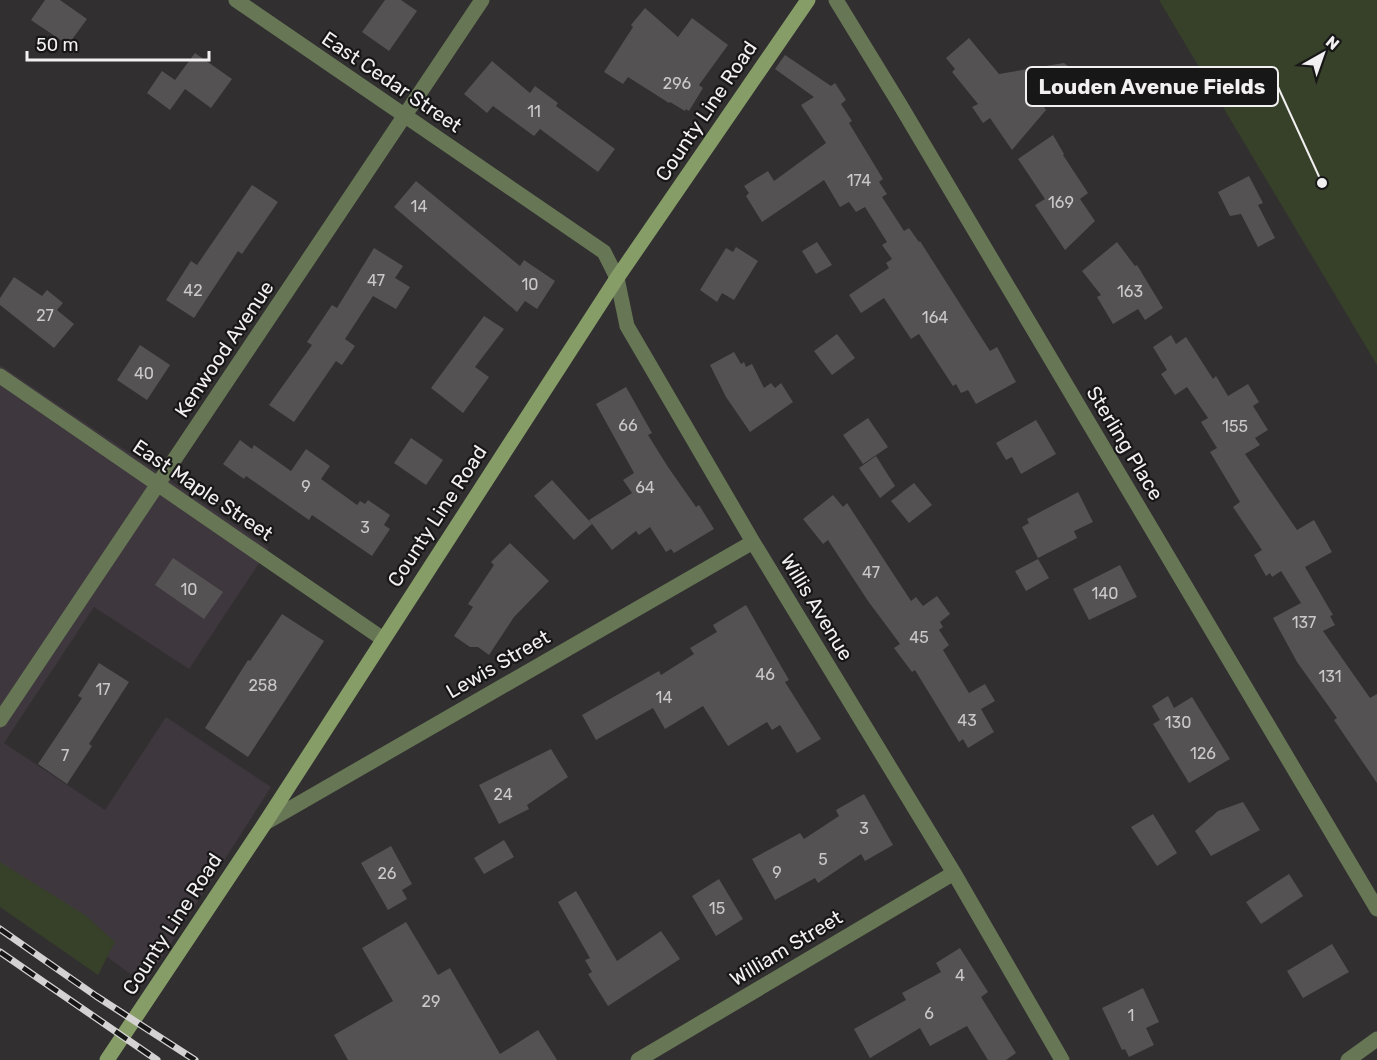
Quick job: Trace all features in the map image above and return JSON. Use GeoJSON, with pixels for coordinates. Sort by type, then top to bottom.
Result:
{"type":"FeatureCollection","features":[{"type":"Feature","properties":{"kind":"main road","name":"County Line Road"},"geometry":{"type":"LineString","coordinates":[[108,1060],[265,823],[617,278],[808,0]]}},
{"type":"Feature","properties":{"kind":"street","name":"East Cedar Street"},"geometry":{"type":"LineString","coordinates":[[236,0],[524,198]]}},
{"type":"Feature","properties":{"kind":"street","name":"Kenwood Avenue"},"geometry":{"type":"LineString","coordinates":[[0,720],[482,0]]}},
{"type":"Feature","properties":{"kind":"street","name":"Sterling Place"},"geometry":{"type":"LineString","coordinates":[[836,0],[1377,909]]}},
{"type":"Feature","properties":{"kind":"street","name":"Willis Avenue"},"geometry":{"type":"LineString","coordinates":[[524,198],[604,252],[617,278],[627,326],[753,542],[954,873],[1062,1060]]}},
{"type":"Feature","properties":{"kind":"street","name":"East Maple Street"},"geometry":{"type":"LineString","coordinates":[[0,376],[382,639]]}},
{"type":"Feature","properties":{"kind":"street","name":"Lewis Street"},"geometry":{"type":"LineString","coordinates":[[265,823],[753,542]]}},
{"type":"Feature","properties":{"kind":"street","name":"William Street"},"geometry":{"type":"LineString","coordinates":[[638,1060],[954,873]]}},
{"type":"Feature","properties":{"kind":"street"},"geometry":{"type":"LineString","coordinates":[[1348,1060],[1377,1039]]}},
{"type":"Feature","properties":{"kind":"shaded area"},"geometry":{"type":"Polygon","coordinates":[[[0,365],[269,548],[189,669],[94,607],[4,743],[105,810],[166,717],[271,787],[145,984],[0,881],[0,365]]]}},
{"type":"Feature","properties":{"kind":"green space"},"geometry":{"type":"Polygon","coordinates":[[[1159,0],[1377,0],[1377,365],[1159,0]]]}},
{"type":"Feature","properties":{"kind":"green space"},"geometry":{"type":"Polygon","coordinates":[[[0,862],[85,915],[115,942],[98,975],[0,907],[0,862]]]}},
{"type":"Feature","properties":{"kind":"building"},"geometry":{"type":"Polygon","coordinates":[[[45,0],[60,0],[87,19],[68,45],[31,20],[45,0]]]}},
{"type":"Feature","properties":{"kind":"building"},"geometry":{"type":"Polygon","coordinates":[[[385,0],[401,0],[417,11],[389,51],[362,32],[385,0]]]}},
{"type":"Feature","properties":{"kind":"building"},"geometry":{"type":"Polygon","coordinates":[[[645,8],[678,37],[692,18],[728,45],[699,85],[703,88],[689,111],[669,103],[628,77],[623,84],[604,72],[633,27],[631,25],[645,8]]]}},
{"type":"Feature","properties":{"kind":"building"},"geometry":{"type":"Polygon","coordinates":[[[969,38],[999,74],[1064,63],[1073,70],[1073,78],[1070,82],[1058,85],[1038,98],[1046,110],[1012,150],[990,118],[983,123],[972,107],[978,104],[952,72],[955,69],[946,58],[969,38]]]}},
{"type":"Feature","properties":{"kind":"building"},"geometry":{"type":"Polygon","coordinates":[[[195,53],[232,79],[211,108],[185,89],[170,110],[147,93],[162,71],[175,80],[195,53]]]}},
{"type":"Feature","properties":{"kind":"building"},"geometry":{"type":"Polygon","coordinates":[[[785,55],[831,86],[835,83],[846,100],[841,104],[852,121],[849,123],[883,179],[879,182],[887,194],[882,197],[904,231],[909,228],[920,241],[990,351],[997,347],[1016,382],[976,404],[968,390],[961,393],[956,384],[953,386],[919,334],[911,339],[884,298],[861,313],[849,295],[889,268],[886,263],[892,259],[882,245],[887,242],[865,207],[856,212],[849,202],[840,207],[824,180],[762,222],[746,196],[749,193],[744,186],[768,171],[774,181],[826,143],[801,105],[814,97],[775,69],[785,55]]]}},
{"type":"Feature","properties":{"kind":"building"},"geometry":{"type":"Polygon","coordinates":[[[492,61],[530,93],[535,86],[558,103],[556,106],[615,149],[598,172],[540,129],[534,136],[493,106],[487,113],[464,94],[492,61]]]}},
{"type":"Feature","properties":{"kind":"building"},"geometry":{"type":"Polygon","coordinates":[[[1053,135],[1088,193],[1080,199],[1095,221],[1065,250],[1035,205],[1045,199],[1018,159],[1053,135]]]}},
{"type":"Feature","properties":{"kind":"building"},"geometry":{"type":"Polygon","coordinates":[[[1249,176],[1263,203],[1258,205],[1275,238],[1258,247],[1241,214],[1230,216],[1218,192],[1249,176]]]}},
{"type":"Feature","properties":{"kind":"building"},"geometry":{"type":"Polygon","coordinates":[[[416,181],[520,266],[524,260],[555,281],[537,309],[525,301],[517,312],[394,207],[416,181]]]}},
{"type":"Feature","properties":{"kind":"building"},"geometry":{"type":"Polygon","coordinates":[[[252,185],[278,202],[242,254],[238,251],[194,318],[166,300],[191,261],[197,265],[252,185]]]}},
{"type":"Feature","properties":{"kind":"building"},"geometry":{"type":"Polygon","coordinates":[[[817,242],[832,265],[816,274],[802,251],[817,242]]]}},
{"type":"Feature","properties":{"kind":"building"},"geometry":{"type":"Polygon","coordinates":[[[1117,242],[1135,266],[1137,265],[1163,308],[1145,320],[1138,309],[1113,324],[1097,297],[1101,295],[1082,271],[1117,242]]]}},
{"type":"Feature","properties":{"kind":"building"},"geometry":{"type":"Polygon","coordinates":[[[736,247],[758,261],[734,300],[722,293],[717,302],[700,290],[726,248],[733,252],[736,247]]]}},
{"type":"Feature","properties":{"kind":"building"},"geometry":{"type":"Polygon","coordinates":[[[374,248],[403,266],[395,278],[410,287],[396,309],[373,296],[345,339],[355,346],[342,365],[336,361],[294,422],[269,405],[312,345],[307,342],[332,305],[337,308],[374,248]]]}},
{"type":"Feature","properties":{"kind":"building"},"geometry":{"type":"Polygon","coordinates":[[[14,277],[42,296],[47,290],[63,303],[57,310],[74,324],[54,348],[0,305],[0,298],[14,277]]]}},
{"type":"Feature","properties":{"kind":"building"},"geometry":{"type":"Polygon","coordinates":[[[484,316],[504,329],[475,367],[489,377],[463,413],[431,388],[484,316]]]}},
{"type":"Feature","properties":{"kind":"building"},"geometry":{"type":"Polygon","coordinates":[[[837,334],[855,358],[832,375],[814,351],[837,334]]]}},
{"type":"Feature","properties":{"kind":"building"},"geometry":{"type":"Polygon","coordinates":[[[1171,335],[1176,344],[1186,337],[1213,379],[1216,376],[1228,396],[1248,384],[1259,402],[1253,406],[1268,430],[1255,438],[1260,445],[1245,454],[1297,530],[1314,520],[1332,552],[1305,567],[1333,615],[1330,616],[1335,625],[1323,631],[1370,698],[1377,694],[1377,783],[1334,720],[1337,718],[1297,662],[1273,618],[1301,603],[1281,571],[1272,577],[1270,573],[1266,576],[1254,555],[1262,550],[1233,507],[1240,502],[1210,452],[1217,448],[1201,422],[1208,418],[1187,387],[1175,395],[1161,374],[1167,370],[1153,347],[1171,335]]]}},
{"type":"Feature","properties":{"kind":"building"},"geometry":{"type":"Polygon","coordinates":[[[140,345],[170,365],[147,400],[117,380],[140,345]]]}},
{"type":"Feature","properties":{"kind":"building"},"geometry":{"type":"Polygon","coordinates":[[[734,352],[741,364],[744,362],[746,367],[752,364],[764,388],[771,383],[775,388],[781,383],[793,402],[750,432],[726,397],[710,365],[734,352]]]}},
{"type":"Feature","properties":{"kind":"building"},"geometry":{"type":"Polygon","coordinates":[[[626,387],[652,433],[648,435],[696,507],[699,505],[714,529],[674,553],[671,549],[666,552],[650,527],[639,535],[636,531],[612,550],[589,520],[632,493],[623,480],[634,473],[596,404],[626,387]]]}},
{"type":"Feature","properties":{"kind":"building"},"geometry":{"type":"Polygon","coordinates":[[[868,418],[888,447],[863,464],[843,435],[868,418]]]}},
{"type":"Feature","properties":{"kind":"building"},"geometry":{"type":"Polygon","coordinates":[[[1036,420],[1056,454],[1021,474],[1012,457],[1006,460],[996,443],[1036,420]]]}},
{"type":"Feature","properties":{"kind":"building"},"geometry":{"type":"Polygon","coordinates":[[[411,438],[443,460],[426,485],[394,463],[411,438]]]}},
{"type":"Feature","properties":{"kind":"building"},"geometry":{"type":"Polygon","coordinates":[[[240,440],[252,449],[254,445],[291,471],[306,449],[330,466],[321,479],[357,505],[360,501],[365,504],[368,500],[390,515],[384,525],[390,529],[372,556],[312,515],[309,520],[246,476],[244,479],[223,464],[240,440]]]}},
{"type":"Feature","properties":{"kind":"building"},"geometry":{"type":"Polygon","coordinates":[[[876,456],[895,486],[880,498],[859,468],[876,456]]]}},
{"type":"Feature","properties":{"kind":"building"},"geometry":{"type":"Polygon","coordinates":[[[552,480],[592,524],[574,540],[534,496],[552,480]]]}},
{"type":"Feature","properties":{"kind":"building"},"geometry":{"type":"Polygon","coordinates":[[[914,483],[932,505],[909,523],[891,501],[914,483]]]}},
{"type":"Feature","properties":{"kind":"building"},"geometry":{"type":"Polygon","coordinates":[[[1078,492],[1093,522],[1074,531],[1077,538],[1038,558],[1022,527],[1029,523],[1027,519],[1078,492]]]}},
{"type":"Feature","properties":{"kind":"building"},"geometry":{"type":"Polygon","coordinates":[[[833,495],[843,507],[847,503],[911,601],[916,597],[923,606],[937,596],[950,614],[940,622],[943,627],[939,630],[949,645],[943,650],[969,693],[985,684],[995,701],[981,709],[994,732],[968,748],[963,739],[959,742],[915,670],[912,672],[894,648],[900,644],[868,601],[828,540],[823,544],[803,519],[833,495]]]}},
{"type":"Feature","properties":{"kind":"building"},"geometry":{"type":"Polygon","coordinates":[[[510,543],[549,581],[514,617],[489,655],[478,647],[470,647],[454,636],[473,607],[468,604],[494,565],[491,562],[510,543]]]}},
{"type":"Feature","properties":{"kind":"building"},"geometry":{"type":"Polygon","coordinates":[[[173,558],[223,592],[204,619],[155,585],[173,558]]]}},
{"type":"Feature","properties":{"kind":"building"},"geometry":{"type":"Polygon","coordinates":[[[1038,559],[1049,578],[1026,591],[1015,571],[1038,559]]]}},
{"type":"Feature","properties":{"kind":"building"},"geometry":{"type":"Polygon","coordinates":[[[1120,565],[1137,597],[1089,620],[1073,589],[1120,565]]]}},
{"type":"Feature","properties":{"kind":"building"},"geometry":{"type":"Polygon","coordinates":[[[746,605],[789,680],[785,682],[821,739],[797,753],[780,725],[772,730],[767,722],[728,746],[703,706],[665,729],[653,708],[596,740],[582,715],[659,671],[661,675],[694,654],[690,648],[717,632],[713,625],[746,605]]]}},
{"type":"Feature","properties":{"kind":"building"},"geometry":{"type":"Polygon","coordinates":[[[282,614],[324,641],[248,757],[205,728],[248,660],[250,661],[282,614]]]}},
{"type":"Feature","properties":{"kind":"building"},"geometry":{"type":"Polygon","coordinates":[[[99,663],[129,682],[89,744],[92,746],[67,784],[38,764],[82,698],[78,696],[99,663]]]}},
{"type":"Feature","properties":{"kind":"building"},"geometry":{"type":"Polygon","coordinates":[[[1168,696],[1174,708],[1192,697],[1230,759],[1189,783],[1153,724],[1160,720],[1152,706],[1168,696]]]}},
{"type":"Feature","properties":{"kind":"building"},"geometry":{"type":"Polygon","coordinates":[[[551,749],[568,777],[527,805],[529,809],[499,824],[479,785],[551,749]]]}},
{"type":"Feature","properties":{"kind":"building"},"geometry":{"type":"Polygon","coordinates":[[[864,794],[893,845],[865,861],[861,854],[818,883],[815,878],[775,900],[752,859],[800,833],[804,839],[839,816],[836,810],[864,794]]]}},
{"type":"Feature","properties":{"kind":"building"},"geometry":{"type":"Polygon","coordinates":[[[1243,802],[1260,830],[1211,856],[1195,831],[1218,811],[1243,802]]]}},
{"type":"Feature","properties":{"kind":"building"},"geometry":{"type":"Polygon","coordinates":[[[1153,814],[1177,853],[1157,866],[1131,827],[1153,814]]]}},
{"type":"Feature","properties":{"kind":"building"},"geometry":{"type":"Polygon","coordinates":[[[504,840],[514,857],[484,874],[474,858],[504,840]]]}},
{"type":"Feature","properties":{"kind":"building"},"geometry":{"type":"Polygon","coordinates":[[[391,846],[412,884],[402,890],[407,899],[388,910],[361,863],[391,846]]]}},
{"type":"Feature","properties":{"kind":"building"},"geometry":{"type":"Polygon","coordinates":[[[1289,874],[1303,896],[1261,924],[1246,902],[1289,874]]]}},
{"type":"Feature","properties":{"kind":"building"},"geometry":{"type":"Polygon","coordinates":[[[719,879],[743,919],[716,936],[692,896],[719,879]]]}},
{"type":"Feature","properties":{"kind":"building"},"geometry":{"type":"Polygon","coordinates":[[[576,891],[617,961],[661,931],[680,959],[608,1006],[588,974],[592,972],[585,960],[590,958],[558,902],[576,891]]]}},
{"type":"Feature","properties":{"kind":"building"},"geometry":{"type":"Polygon","coordinates":[[[406,922],[438,975],[450,968],[500,1054],[538,1030],[557,1060],[348,1060],[334,1035],[393,1001],[362,948],[406,922]]]}},
{"type":"Feature","properties":{"kind":"building"},"geometry":{"type":"Polygon","coordinates":[[[1332,944],[1349,972],[1303,998],[1287,971],[1332,944]]]}},
{"type":"Feature","properties":{"kind":"building"},"geometry":{"type":"Polygon","coordinates":[[[960,948],[988,992],[981,997],[1016,1053],[1006,1060],[988,1060],[967,1026],[930,1046],[920,1028],[870,1058],[854,1029],[906,1000],[902,993],[941,972],[936,963],[960,948]]]}},
{"type":"Feature","properties":{"kind":"building"},"geometry":{"type":"Polygon","coordinates":[[[1143,988],[1159,1022],[1146,1028],[1154,1045],[1129,1057],[1125,1049],[1122,1050],[1102,1008],[1143,988]]]}},
{"type":"Feature","properties":{"kind":"railway"},"geometry":{"type":"LineString","coordinates":[[0,929],[96,996],[195,1060]]}},
{"type":"Feature","properties":{"kind":"railway"},"geometry":{"type":"LineString","coordinates":[[0,952],[157,1060]]}},
{"type":"Feature","properties":{"kind":"place","name":"Louden Avenue Fields"},"geometry":{"type":"Point","coordinates":[1322,183]}}]}
